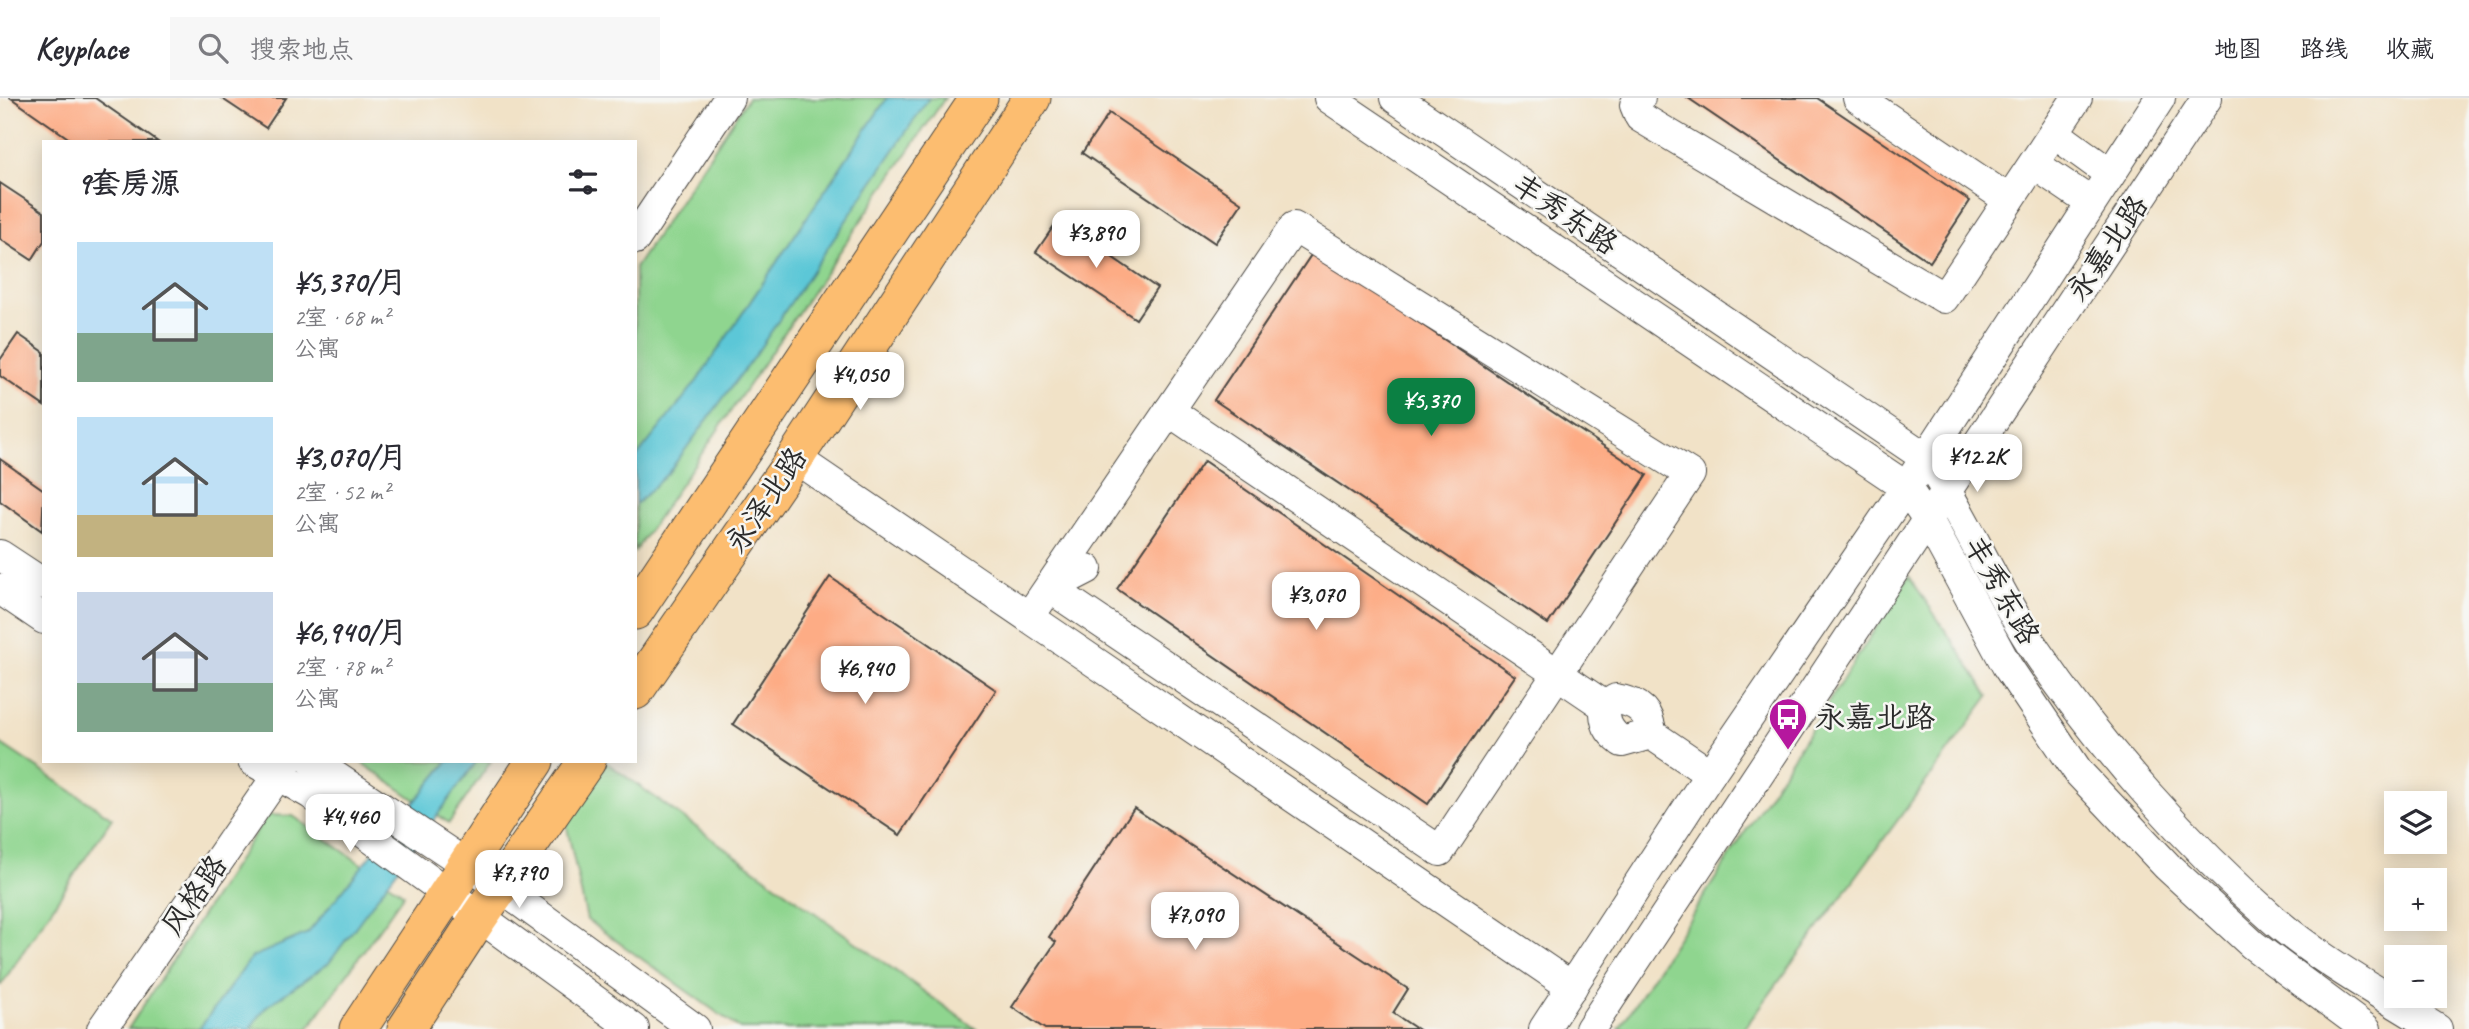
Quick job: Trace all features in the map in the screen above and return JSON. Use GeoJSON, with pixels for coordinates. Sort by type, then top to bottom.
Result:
{"type":"FeatureCollection","features":[{"type":"Feature","properties":{"kind":"main road","name":"永泽北路"},"geometry":{"type":"LineString","coordinates":[[637,608],[979,98]]}},
{"type":"Feature","properties":{"kind":"main road","name":"永泽北路"},"geometry":{"type":"LineString","coordinates":[[637,688],[795,458],[1032,98]]}},
{"type":"Feature","properties":{"kind":"main road"},"geometry":{"type":"LineString","coordinates":[[358,1029],[433,884],[466,864],[534,763]]}},
{"type":"Feature","properties":{"kind":"main road"},"geometry":{"type":"LineString","coordinates":[[406,1029],[479,917],[586,763]]}},
{"type":"Feature","properties":{"kind":"street"},"geometry":{"type":"LineString","coordinates":[[637,236],[729,98]]}},
{"type":"Feature","properties":{"kind":"street","name":"丰秀东路"},"geometry":{"type":"LineString","coordinates":[[1329,98],[1905,486],[1927,518],[2007,666],[2079,773],[2167,866],[2253,945],[2367,1029]]}},
{"type":"Feature","properties":{"kind":"street","name":"丰秀东路"},"geometry":{"type":"LineString","coordinates":[[1395,98],[1926,458],[2036,650],[2110,750],[2191,839],[2275,921],[2437,1029]]}},
{"type":"Feature","properties":{"kind":"street"},"geometry":{"type":"LineString","coordinates":[[1640,98],[1635,105],[1640,117],[1944,298],[2077,98]]}},
{"type":"Feature","properties":{"kind":"street"},"geometry":{"type":"LineString","coordinates":[[1858,98],[2009,200]]}},
{"type":"Feature","properties":{"kind":"street","name":"永嘉北路"},"geometry":{"type":"LineString","coordinates":[[1544,1029],[1710,775],[1926,458],[2160,98]]}},
{"type":"Feature","properties":{"kind":"street","name":"永嘉北路"},"geometry":{"type":"LineString","coordinates":[[1590,1029],[2207,98]]}},
{"type":"Feature","properties":{"kind":"street"},"geometry":{"type":"LineString","coordinates":[[2054,132],[2109,173]]}},
{"type":"Feature","properties":{"kind":"street"},"geometry":{"type":"LineString","coordinates":[[2034,163],[2090,202]]}},
{"type":"Feature","properties":{"kind":"street"},"geometry":{"type":"LineString","coordinates":[[1030,617],[1050,587],[1169,411],[1294,227],[1690,474],[1440,851],[1050,587]]}},
{"type":"Feature","properties":{"kind":"street"},"geometry":{"type":"LineString","coordinates":[[1169,411],[1605,706],[1616,699],[1632,701],[1651,721],[1651,734],[1710,775]]}},
{"type":"Feature","properties":{"kind":"street"},"geometry":{"type":"LineString","coordinates":[[795,458],[1572,987]]}},
{"type":"Feature","properties":{"kind":"street"},"geometry":{"type":"LineString","coordinates":[[0,555],[42,583]]}},
{"type":"Feature","properties":{"kind":"street"},"geometry":{"type":"LineString","coordinates":[[1050,587],[1087,569]]}},
{"type":"Feature","properties":{"kind":"street"},"geometry":{"type":"LineString","coordinates":[[0,589],[42,618]]}},
{"type":"Feature","properties":{"kind":"street"},"geometry":{"type":"LineString","coordinates":[[272,766],[317,775],[435,843],[695,1029]]}},
{"type":"Feature","properties":{"kind":"street","name":"风格路"},"geometry":{"type":"LineString","coordinates":[[102,1029],[272,766]]}},
{"type":"Feature","properties":{"kind":"street"},"geometry":{"type":"LineString","coordinates":[[317,775],[433,884],[634,1029]]}},
{"type":"Feature","properties":{"kind":"green space"},"geometry":{"type":"Polygon","coordinates":[[[748,98],[945,98],[637,548],[637,265],[748,98]]]}},
{"type":"Feature","properties":{"kind":"green space"},"geometry":{"type":"Polygon","coordinates":[[[1909,576],[1989,696],[1744,1029],[1619,1029],[1909,576]]]}},
{"type":"Feature","properties":{"kind":"green space"},"geometry":{"type":"Polygon","coordinates":[[[0,743],[112,818],[1,985],[0,985],[0,743]]]}},
{"type":"Feature","properties":{"kind":"green space"},"geometry":{"type":"Polygon","coordinates":[[[362,763],[490,763],[449,823],[362,763]]]}},
{"type":"Feature","properties":{"kind":"green space"},"geometry":{"type":"Polygon","coordinates":[[[607,763],[976,1029],[740,1029],[587,920],[566,823],[607,763]]]}},
{"type":"Feature","properties":{"kind":"green space"},"geometry":{"type":"Polygon","coordinates":[[[267,815],[293,816],[404,894],[308,1029],[128,1029],[267,815]]]}},
{"type":"Feature","properties":{"kind":"water"},"geometry":{"type":"Polygon","coordinates":[[[887,98],[929,98],[758,351],[668,473],[637,503],[637,456],[697,381],[887,98]]]}},
{"type":"Feature","properties":{"kind":"water"},"geometry":{"type":"Polygon","coordinates":[[[446,763],[476,763],[329,963],[266,1007],[250,1029],[199,1029],[252,957],[308,933],[446,763]]]}},
{"type":"Feature","properties":{"kind":"building"},"geometry":{"type":"Polygon","coordinates":[[[11,98],[95,98],[155,140],[71,140],[11,98]]]}},
{"type":"Feature","properties":{"kind":"building"},"geometry":{"type":"Polygon","coordinates":[[[221,98],[286,98],[266,128],[221,98]]]}},
{"type":"Feature","properties":{"kind":"building"},"geometry":{"type":"Polygon","coordinates":[[[1688,98],[1817,98],[1970,201],[1930,262],[1688,98]]]}},
{"type":"Feature","properties":{"kind":"building"},"geometry":{"type":"Polygon","coordinates":[[[1109,113],[1242,203],[1215,243],[1082,153],[1109,113]]]}},
{"type":"Feature","properties":{"kind":"building"},"geometry":{"type":"Polygon","coordinates":[[[0,183],[42,211],[42,244],[32,260],[0,239],[0,183]]]}},
{"type":"Feature","properties":{"kind":"building"},"geometry":{"type":"Polygon","coordinates":[[[1058,220],[1157,288],[1136,319],[1036,252],[1058,220]]]}},
{"type":"Feature","properties":{"kind":"building"},"geometry":{"type":"Polygon","coordinates":[[[1313,252],[1647,475],[1548,624],[1214,400],[1313,252]]]}},
{"type":"Feature","properties":{"kind":"building"},"geometry":{"type":"Polygon","coordinates":[[[18,334],[42,351],[42,405],[0,376],[0,360],[18,334]]]}},
{"type":"Feature","properties":{"kind":"building"},"geometry":{"type":"Polygon","coordinates":[[[0,459],[42,489],[42,531],[0,501],[0,459]]]}},
{"type":"Feature","properties":{"kind":"building"},"geometry":{"type":"Polygon","coordinates":[[[1204,461],[1515,676],[1428,804],[1117,589],[1204,461]]]}},
{"type":"Feature","properties":{"kind":"building"},"geometry":{"type":"Polygon","coordinates":[[[830,577],[996,690],[900,835],[733,724],[830,577]]]}},
{"type":"Feature","properties":{"kind":"building"},"geometry":{"type":"Polygon","coordinates":[[[1134,808],[1408,989],[1393,1013],[1417,1029],[1045,1029],[1012,1007],[1056,942],[1049,937],[1134,808]]]}},
{"type":"Feature","properties":{"kind":"place","name":"永嘉北路"},"geometry":{"type":"Point","coordinates":[1788,751]}}]}
